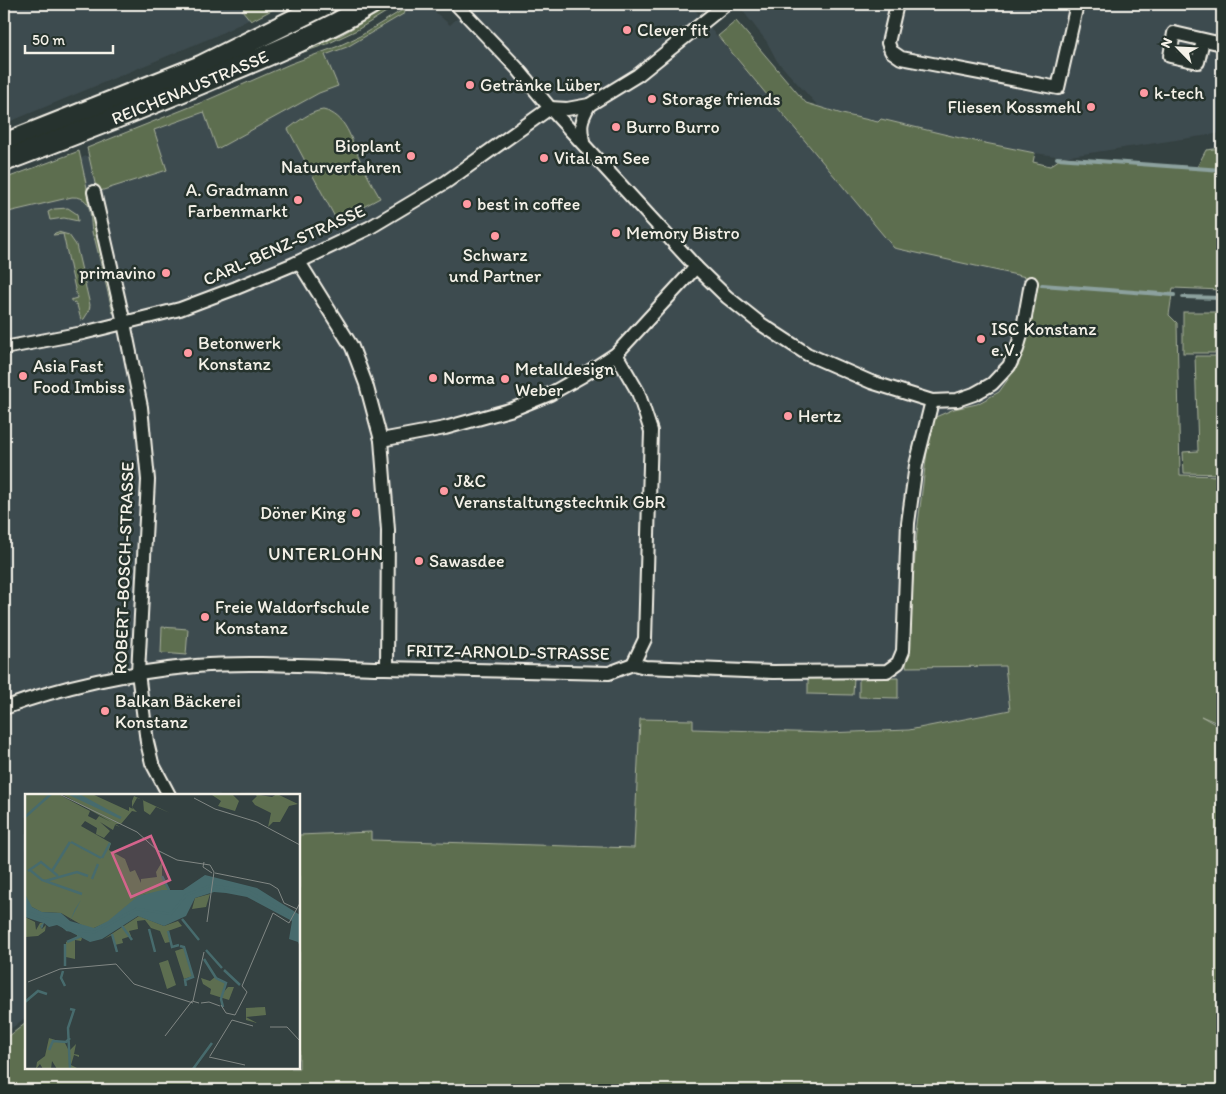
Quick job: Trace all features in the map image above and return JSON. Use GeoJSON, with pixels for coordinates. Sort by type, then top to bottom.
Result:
{"type":"FeatureCollection","features":[{"type":"Feature","properties":{"kind":"main road","name":"REICHENAUSTRASSE"},"geometry":{"type":"LineString","coordinates":[[4,144],[201,66],[326,4]]}},
{"type":"Feature","properties":{"kind":"main road","name":"REICHENAUSTRASSE"},"geometry":{"type":"LineString","coordinates":[[4,161],[158,102],[271,54],[341,21],[371,4]]}},
{"type":"Feature","properties":{"kind":"street"},"geometry":{"type":"LineString","coordinates":[[456,4],[517,68],[550,108],[696,267],[727,297],[761,324],[807,354],[871,382],[932,401],[957,400],[974,394],[992,384],[1009,366],[1021,335],[1031,283]]}},
{"type":"Feature","properties":{"kind":"street"},"geometry":{"type":"LineString","coordinates":[[550,108],[567,109],[589,105],[638,75],[726,4]]}},
{"type":"Feature","properties":{"kind":"street"},"geometry":{"type":"LineString","coordinates":[[897,4],[888,43],[891,51],[901,58],[1058,88],[1077,4]]}},
{"type":"Feature","properties":{"kind":"street"},"geometry":{"type":"LineString","coordinates":[[1203,40],[1222,44]]}},
{"type":"Feature","properties":{"kind":"street"},"geometry":{"type":"LineString","coordinates":[[583,142],[580,125],[581,119],[589,105]]}},
{"type":"Feature","properties":{"kind":"street","name":"CARL-BENZ-STRASSE"},"geometry":{"type":"LineString","coordinates":[[4,348],[82,333],[180,309],[299,262],[369,228],[446,182],[550,108]]}},
{"type":"Feature","properties":{"kind":"street","name":"ROBERT-BOSCH-STRASSE"},"geometry":{"type":"LineString","coordinates":[[94,192],[141,407],[148,480],[138,673],[146,742],[152,763],[168,794]]}},
{"type":"Feature","properties":{"kind":"street"},"geometry":{"type":"LineString","coordinates":[[299,262],[352,347],[366,384],[381,440],[388,530],[387,668]]}},
{"type":"Feature","properties":{"kind":"street"},"geometry":{"type":"LineString","coordinates":[[381,440],[445,428],[513,409],[550,394],[616,354],[696,267]]}},
{"type":"Feature","properties":{"kind":"street"},"geometry":{"type":"LineString","coordinates":[[616,354],[638,392],[651,432],[645,639],[633,664]]}},
{"type":"Feature","properties":{"kind":"street","name":"FRITZ-ARNOLD-STRASSE"},"geometry":{"type":"LineString","coordinates":[[4,708],[41,694],[95,680],[197,666],[263,665],[609,673],[633,664],[645,667],[746,671],[887,671],[898,662],[903,651],[908,524],[916,465],[932,401]]}},
{"type":"Feature","properties":{"kind":"shaded area"},"geometry":{"type":"Polygon","coordinates":[[[4,4],[281,4],[213,37],[4,124],[4,4]]]}},
{"type":"Feature","properties":{"kind":"shaded area"},"geometry":{"type":"Polygon","coordinates":[[[426,4],[450,25],[473,4],[690,4],[894,248],[1035,278],[1027,335],[1019,364],[999,392],[977,404],[954,409],[917,532],[906,666],[1005,666],[1010,710],[909,730],[825,733],[692,729],[693,721],[640,719],[634,848],[371,840],[370,832],[300,835],[300,794],[25,794],[25,1018],[4,1034],[4,187],[204,112],[325,55],[347,47],[405,13],[426,4]]]}},
{"type":"Feature","properties":{"kind":"shaded area"},"geometry":{"type":"Polygon","coordinates":[[[750,4],[1222,4],[1222,133],[1063,157],[1035,153],[1033,161],[842,114],[819,107],[777,61],[767,42],[743,11],[750,4]]]}},
{"type":"Feature","properties":{"kind":"green space"},"geometry":{"type":"Polygon","coordinates":[[[249,4],[283,4],[251,21],[242,10],[249,4]]]}},
{"type":"Feature","properties":{"kind":"green space"},"geometry":{"type":"Polygon","coordinates":[[[392,5],[391,9],[357,30],[327,44],[292,56],[183,103],[4,173],[4,169],[306,46],[341,35],[392,5]]]}},
{"type":"Feature","properties":{"kind":"green space"},"geometry":{"type":"Polygon","coordinates":[[[404,9],[405,13],[347,47],[325,55],[338,86],[319,93],[217,149],[204,112],[154,130],[167,170],[97,192],[87,148],[205,101],[290,64],[336,47],[360,36],[404,9]]]}},
{"type":"Feature","properties":{"kind":"green space"},"geometry":{"type":"Polygon","coordinates":[[[736,21],[806,103],[878,122],[881,119],[960,138],[1035,153],[1033,162],[1050,166],[1063,157],[1196,169],[1206,150],[1222,148],[1222,290],[1173,288],[1169,315],[1177,323],[1180,475],[1222,476],[1222,725],[1201,716],[1222,728],[1222,1090],[4,1090],[4,1040],[25,1024],[25,1069],[300,1069],[300,835],[371,832],[371,840],[634,848],[640,719],[693,720],[693,729],[825,733],[909,730],[1010,710],[1005,666],[906,667],[917,532],[931,419],[954,409],[977,404],[999,392],[1019,364],[1027,335],[1035,279],[894,248],[718,36],[736,21]]]}},
{"type":"Feature","properties":{"kind":"green space"},"geometry":{"type":"Polygon","coordinates":[[[323,110],[338,117],[347,129],[360,160],[380,198],[337,221],[288,129],[309,115],[323,110]]]}},
{"type":"Feature","properties":{"kind":"green space"},"geometry":{"type":"Polygon","coordinates":[[[79,151],[114,313],[91,227],[89,206],[86,201],[72,197],[4,213],[4,179],[79,151]]]}},
{"type":"Feature","properties":{"kind":"green space"},"geometry":{"type":"Polygon","coordinates":[[[68,208],[77,214],[78,221],[64,218],[50,220],[48,212],[54,209],[68,208]]]}},
{"type":"Feature","properties":{"kind":"green space"},"geometry":{"type":"Polygon","coordinates":[[[58,232],[69,235],[76,245],[90,305],[89,311],[84,319],[81,320],[77,305],[70,300],[77,298],[63,234],[53,235],[58,232]]]}},
{"type":"Feature","properties":{"kind":"green space"},"geometry":{"type":"Polygon","coordinates":[[[1183,312],[1222,312],[1222,353],[1183,353],[1183,312]]]}},
{"type":"Feature","properties":{"kind":"green space"},"geometry":{"type":"Polygon","coordinates":[[[1195,356],[1222,356],[1222,474],[1184,473],[1183,452],[1198,451],[1195,356]]]}},
{"type":"Feature","properties":{"kind":"green space"},"geometry":{"type":"Polygon","coordinates":[[[162,627],[188,629],[186,655],[161,653],[162,627]]]}},
{"type":"Feature","properties":{"kind":"green space"},"geometry":{"type":"Polygon","coordinates":[[[808,677],[854,677],[853,695],[808,694],[808,677]]]}},
{"type":"Feature","properties":{"kind":"green space"},"geometry":{"type":"Polygon","coordinates":[[[859,678],[898,678],[898,698],[859,697],[859,678]]]}},
{"type":"Feature","properties":{"kind":"waterway"},"geometry":{"type":"LineString","coordinates":[[1057,158],[1222,170]]}},
{"type":"Feature","properties":{"kind":"waterway"},"geometry":{"type":"LineString","coordinates":[[1042,285],[1174,295]]}},
{"type":"Feature","properties":{"kind":"waterway"},"geometry":{"type":"LineString","coordinates":[[1183,297],[1222,298]]}},
{"type":"Feature","properties":{"kind":"place","name":"Clever fit"},"geometry":{"type":"Point","coordinates":[627,30]}},
{"type":"Feature","properties":{"kind":"place","name":"Getränke Lüber"},"geometry":{"type":"Point","coordinates":[470,85]}},
{"type":"Feature","properties":{"kind":"place","name":"k-tech"},"geometry":{"type":"Point","coordinates":[1144,93]}},
{"type":"Feature","properties":{"kind":"place","name":"Storage friends"},"geometry":{"type":"Point","coordinates":[652,99]}},
{"type":"Feature","properties":{"kind":"place","name":"Fliesen Kossmehl"},"geometry":{"type":"Point","coordinates":[1091,107]}},
{"type":"Feature","properties":{"kind":"place","name":"Burro Burro"},"geometry":{"type":"Point","coordinates":[616,127]}},
{"type":"Feature","properties":{"kind":"place","name":"Bioplant Naturverfahren"},"geometry":{"type":"Point","coordinates":[411,156]}},
{"type":"Feature","properties":{"kind":"place","name":"Vital am See"},"geometry":{"type":"Point","coordinates":[544,158]}},
{"type":"Feature","properties":{"kind":"place","name":"A. Gradmann Farbenmarkt"},"geometry":{"type":"Point","coordinates":[298,200]}},
{"type":"Feature","properties":{"kind":"place","name":"best in coffee"},"geometry":{"type":"Point","coordinates":[467,204]}},
{"type":"Feature","properties":{"kind":"place","name":"Memory Bistro"},"geometry":{"type":"Point","coordinates":[616,233]}},
{"type":"Feature","properties":{"kind":"place","name":"Schwarz und Partner"},"geometry":{"type":"Point","coordinates":[495,236]}},
{"type":"Feature","properties":{"kind":"place","name":"primavino"},"geometry":{"type":"Point","coordinates":[166,273]}},
{"type":"Feature","properties":{"kind":"place","name":"ISC Konstanz e.V."},"geometry":{"type":"Point","coordinates":[981,339]}},
{"type":"Feature","properties":{"kind":"place","name":"Betonwerk Konstanz"},"geometry":{"type":"Point","coordinates":[188,353]}},
{"type":"Feature","properties":{"kind":"place","name":"Asia Fast Food Imbiss"},"geometry":{"type":"Point","coordinates":[23,376]}},
{"type":"Feature","properties":{"kind":"place","name":"Norma"},"geometry":{"type":"Point","coordinates":[433,378]}},
{"type":"Feature","properties":{"kind":"place","name":"Metalldesign Weber"},"geometry":{"type":"Point","coordinates":[505,379]}},
{"type":"Feature","properties":{"kind":"place","name":"Hertz"},"geometry":{"type":"Point","coordinates":[788,416]}},
{"type":"Feature","properties":{"kind":"place","name":"J&C Veranstaltungstechnik GbR"},"geometry":{"type":"Point","coordinates":[444,491]}},
{"type":"Feature","properties":{"kind":"place","name":"Döner King"},"geometry":{"type":"Point","coordinates":[356,513]}},
{"type":"Feature","properties":{"kind":"place","name":"Sawasdee"},"geometry":{"type":"Point","coordinates":[419,561]}},
{"type":"Feature","properties":{"kind":"place","name":"Freie Waldorfschule Konstanz"},"geometry":{"type":"Point","coordinates":[205,617]}},
{"type":"Feature","properties":{"kind":"place","name":"Balkan Bäckerei Konstanz"},"geometry":{"type":"Point","coordinates":[105,711]}},
{"type":"Feature","properties":{"kind":"district","name":"UNTERLOHN"},"geometry":{"type":"Point","coordinates":[326,553]}}]}
